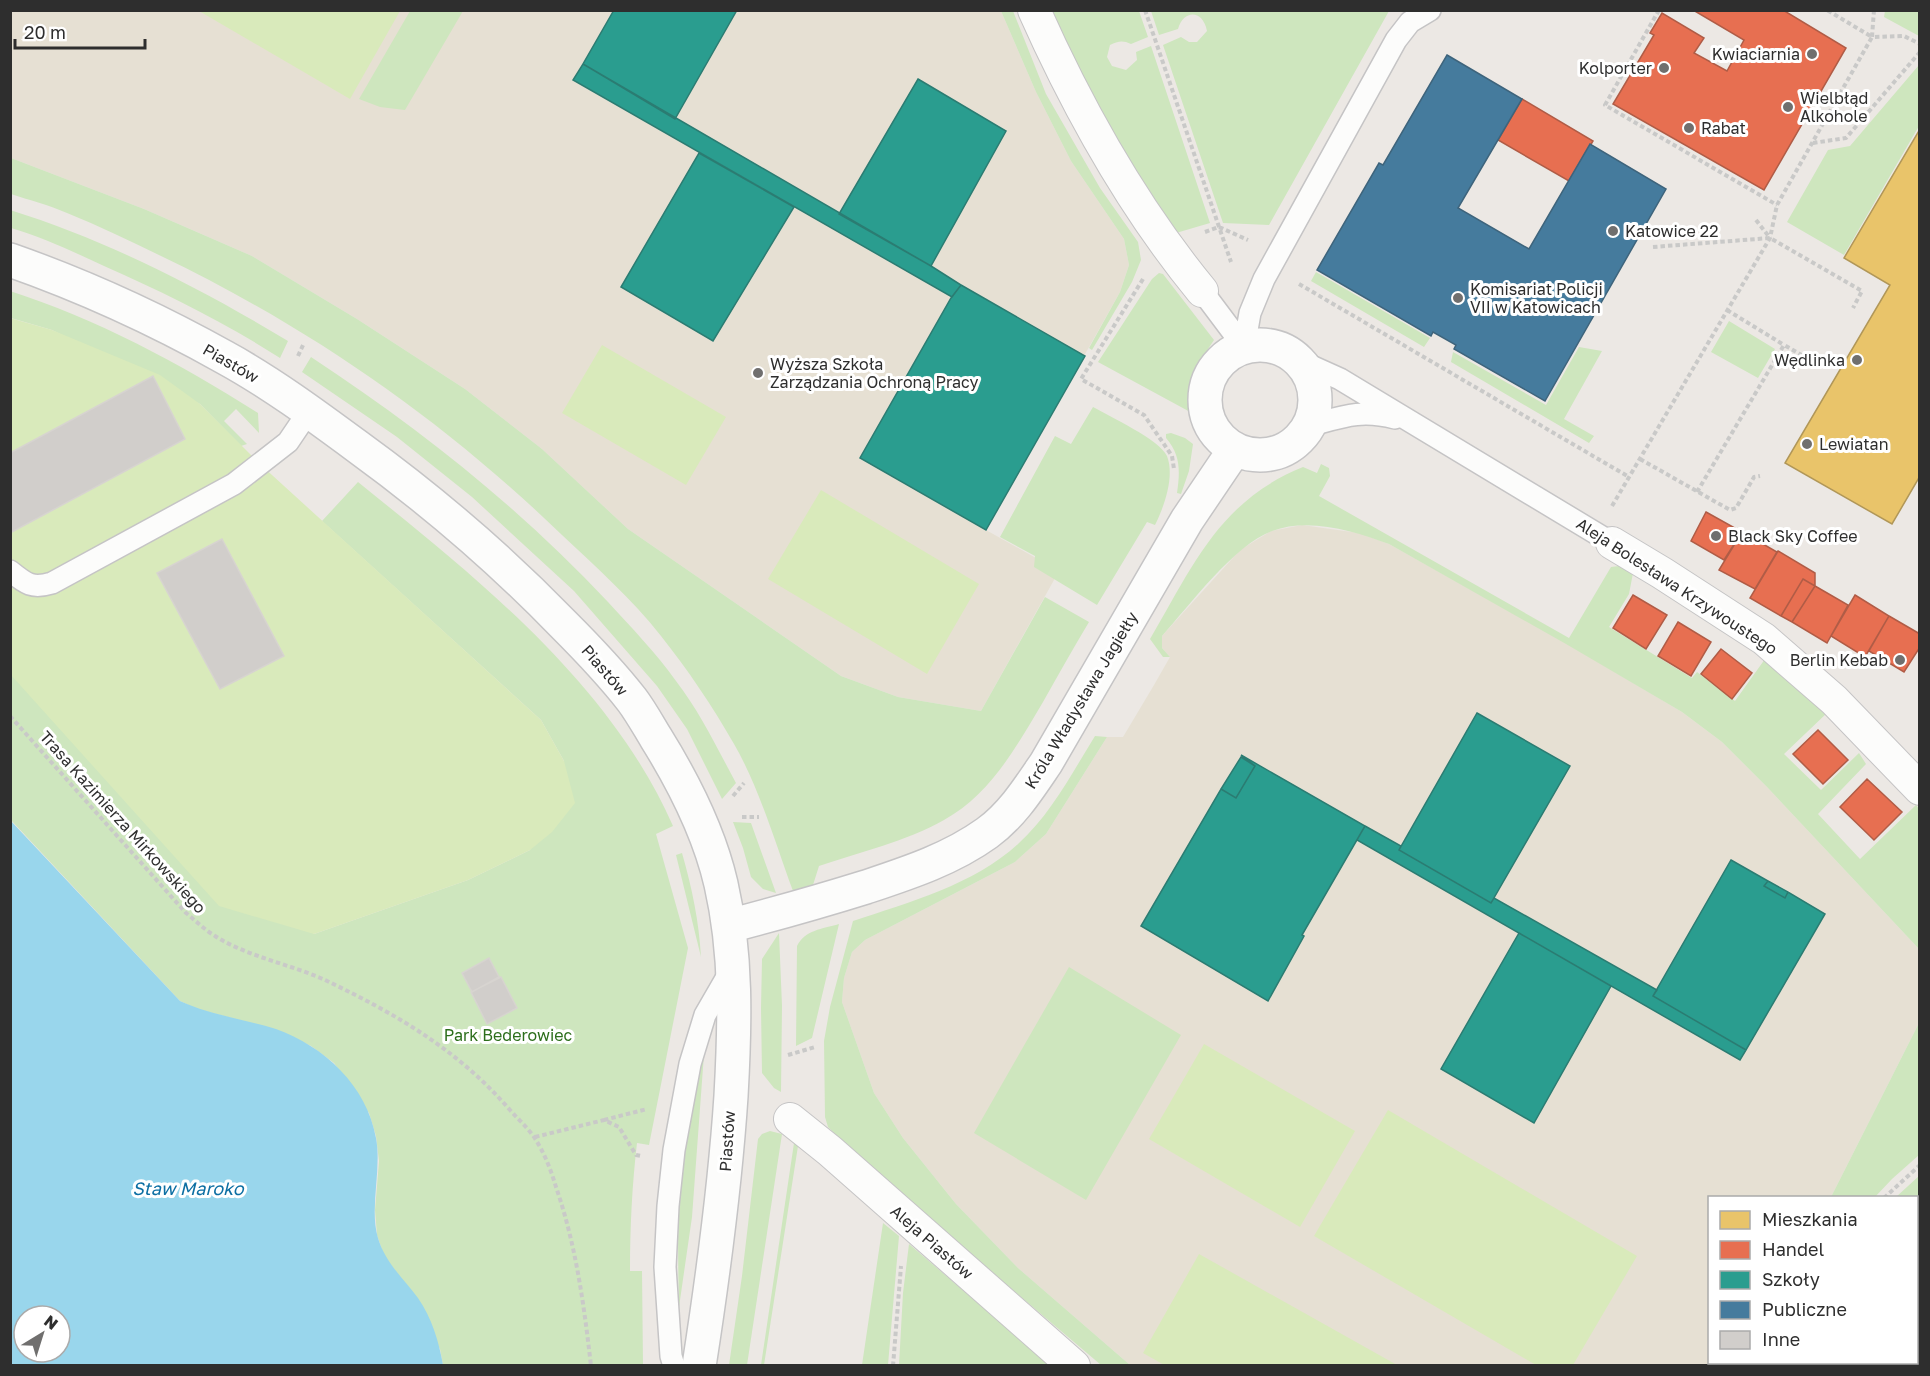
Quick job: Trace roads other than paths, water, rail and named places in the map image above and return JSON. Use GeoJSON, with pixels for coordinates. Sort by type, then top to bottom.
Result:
{"type":"FeatureCollection","features":[{"type":"Feature","properties":{"kind":"street"},"geometry":{"type":"LineString","coordinates":[[1034,10],[1063,74],[1107,156],[1165,245],[1202,291]]}},
{"type":"Feature","properties":{"kind":"street","name":"Piastów"},"geometry":{"type":"LineString","coordinates":[[10,260],[46,272],[114,302],[226,358],[309,411],[446,513],[498,560],[592,654],[633,702],[670,761],[703,825],[716,863],[729,926],[733,966],[734,1030],[725,1173],[714,1274],[699,1365]]}},
{"type":"Feature","properties":{"kind":"street"},"geometry":{"type":"LineString","coordinates":[[1274,346],[1288,352],[1300,362],[1310,376],[1315,393],[1314,411],[1301,436],[1288,447],[1273,453],[1256,454],[1235,449],[1217,434],[1208,419],[1205,401],[1208,383],[1215,367],[1228,355],[1244,347],[1274,346]]}},
{"type":"Feature","properties":{"kind":"street","name":"Króla Władysława Jagiełły"},"geometry":{"type":"LineString","coordinates":[[729,926],[915,871],[988,833],[1008,815],[1028,791],[1046,763],[1187,520],[1235,449]]}},
{"type":"Feature","properties":{"kind":"street","name":"Aleja Bolesława Krzywoustego"},"geometry":{"type":"LineString","coordinates":[[1604,538],[1764,639],[1834,700],[1920,789]]}},
{"type":"Feature","properties":{"kind":"street","name":"Aleja Piastów"},"geometry":{"type":"LineString","coordinates":[[790,1119],[830,1151],[907,1221],[1074,1365]]}},
{"type":"Feature","properties":{"kind":"lane"},"geometry":{"type":"LineString","coordinates":[[1244,347],[1250,314],[1264,279],[1396,40],[1410,22],[1430,10]]}},
{"type":"Feature","properties":{"kind":"lane"},"geometry":{"type":"LineString","coordinates":[[1202,291],[1244,347]]}},
{"type":"Feature","properties":{"kind":"lane","name":"Aleja Bolesława Krzywoustego"},"geometry":{"type":"LineString","coordinates":[[1300,362],[1340,379],[1604,538]]}},
{"type":"Feature","properties":{"kind":"lane"},"geometry":{"type":"LineString","coordinates":[[10,571],[30,585],[39,587],[52,583],[234,484],[288,442],[309,411]]}},
{"type":"Feature","properties":{"kind":"lane","name":"Aleja Bolesława Krzywoustego"},"geometry":{"type":"LineString","coordinates":[[1308,426],[1350,414],[1378,413],[1407,420]]}},
{"type":"Feature","properties":{"kind":"lane"},"geometry":{"type":"LineString","coordinates":[[674,1365],[671,1356],[665,1268],[674,1150],[690,1064],[705,1015],[733,966]]}},
{"type":"Feature","properties":{"kind":"water","name":"Staw Maroko"},"geometry":{"type":"Polygon","coordinates":[[[10,820],[180,1001],[294,1036],[326,1057],[353,1085],[371,1119],[376,1138],[378,1163],[375,1214],[378,1238],[390,1262],[418,1298],[427,1314],[437,1339],[443,1365],[11,1365],[10,820]]]}},
{"type":"Feature","properties":{"kind":"place","name":"Kwiaciarnia"},"geometry":{"type":"Point","coordinates":[1812,54]}},
{"type":"Feature","properties":{"kind":"place","name":"Kolporter"},"geometry":{"type":"Point","coordinates":[1664,68]}},
{"type":"Feature","properties":{"kind":"place","name":"Wielbłąd Alkohole"},"geometry":{"type":"Point","coordinates":[1788,107]}},
{"type":"Feature","properties":{"kind":"place","name":"Rabat"},"geometry":{"type":"Point","coordinates":[1689,128]}},
{"type":"Feature","properties":{"kind":"place","name":"Katowice 22"},"geometry":{"type":"Point","coordinates":[1613,231]}},
{"type":"Feature","properties":{"kind":"place","name":"Komisariat Policji VII w Katowicach"},"geometry":{"type":"Point","coordinates":[1458,298]}},
{"type":"Feature","properties":{"kind":"place","name":"Wędlinka"},"geometry":{"type":"Point","coordinates":[1857,360]}},
{"type":"Feature","properties":{"kind":"place","name":"Wyższa Szkoła Zarządzania Ochroną Pracy"},"geometry":{"type":"Point","coordinates":[758,373]}},
{"type":"Feature","properties":{"kind":"place","name":"Lewiatan"},"geometry":{"type":"Point","coordinates":[1807,444]}},
{"type":"Feature","properties":{"kind":"place","name":"Black Sky Coffee"},"geometry":{"type":"Point","coordinates":[1716,536]}},
{"type":"Feature","properties":{"kind":"place","name":"Berlin Kebab"},"geometry":{"type":"Point","coordinates":[1900,660]}},
{"type":"Feature","properties":{"kind":"park label","name":"Park Bederowiec"},"geometry":{"type":"Point","coordinates":[508,1035]}}]}
